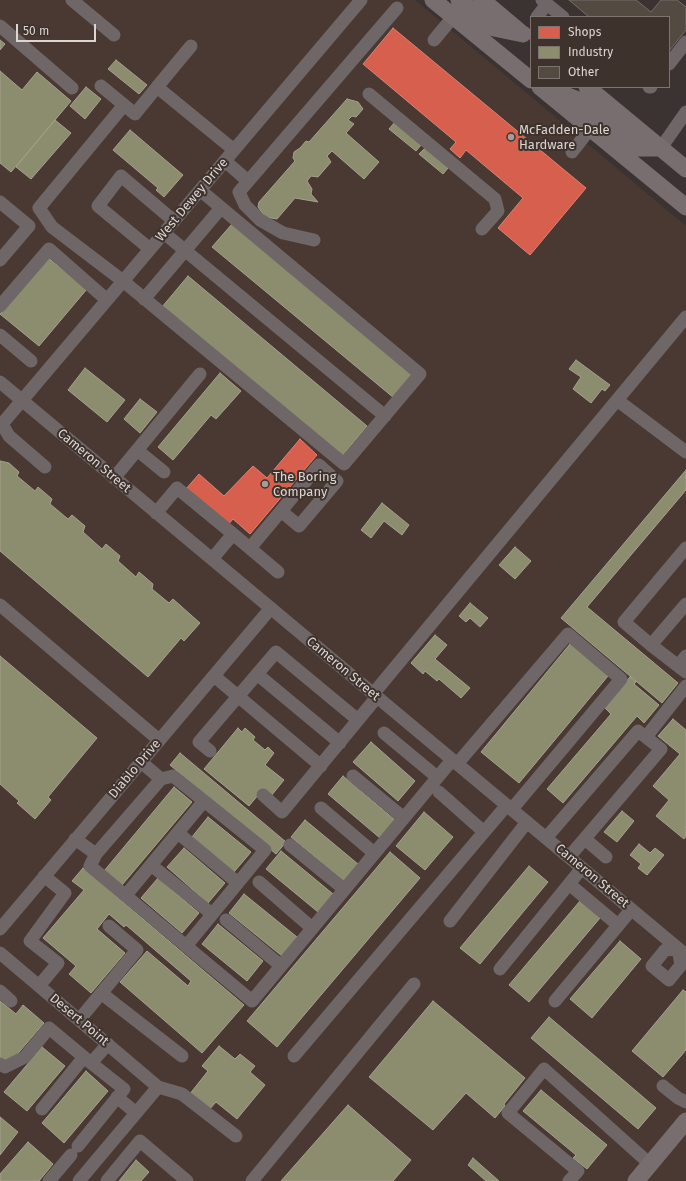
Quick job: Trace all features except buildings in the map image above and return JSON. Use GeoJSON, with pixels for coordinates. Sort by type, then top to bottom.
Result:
{"type":"FeatureCollection","features":[{"type":"Feature","properties":{"kind":"main road"},"geometry":{"type":"LineString","coordinates":[[433,0],[530,79]]}},
{"type":"Feature","properties":{"kind":"main road"},"geometry":{"type":"LineString","coordinates":[[459,0],[494,28],[528,33]]}},
{"type":"Feature","properties":{"kind":"main road"},"geometry":{"type":"LineString","coordinates":[[482,0],[528,33]]}},
{"type":"Feature","properties":{"kind":"main road"},"geometry":{"type":"LineString","coordinates":[[541,88],[686,207]]}},
{"type":"Feature","properties":{"kind":"main road"},"geometry":{"type":"LineString","coordinates":[[547,88],[580,101],[638,148],[661,148]]}},
{"type":"Feature","properties":{"kind":"main road"},"geometry":{"type":"LineString","coordinates":[[588,88],[686,169]]}},
{"type":"Feature","properties":{"kind":"main road"},"geometry":{"type":"LineString","coordinates":[[636,1181],[686,1121]]}},
{"type":"Feature","properties":{"kind":"street"},"geometry":{"type":"LineString","coordinates":[[72,0],[114,35]]}},
{"type":"Feature","properties":{"kind":"street","name":"West Dewey Drive"},"geometry":{"type":"LineString","coordinates":[[1,423],[22,401],[361,0]]}},
{"type":"Feature","properties":{"kind":"street"},"geometry":{"type":"LineString","coordinates":[[538,16],[545,2],[562,16]]}},
{"type":"Feature","properties":{"kind":"street"},"geometry":{"type":"LineString","coordinates":[[314,240],[283,233],[260,220],[245,205],[239,192],[397,8]]}},
{"type":"Feature","properties":{"kind":"street"},"geometry":{"type":"LineString","coordinates":[[434,40],[453,17]]}},
{"type":"Feature","properties":{"kind":"street"},"geometry":{"type":"LineString","coordinates":[[0,26],[72,88]]}},
{"type":"Feature","properties":{"kind":"street"},"geometry":{"type":"LineString","coordinates":[[670,63],[686,42]]}},
{"type":"Feature","properties":{"kind":"street"},"geometry":{"type":"LineString","coordinates":[[101,86],[135,114],[158,88],[191,46]]}},
{"type":"Feature","properties":{"kind":"street"},"geometry":{"type":"LineString","coordinates":[[158,88],[234,150]]}},
{"type":"Feature","properties":{"kind":"street"},"geometry":{"type":"LineString","coordinates":[[369,94],[495,199],[498,211],[482,229]]}},
{"type":"Feature","properties":{"kind":"street"},"geometry":{"type":"LineString","coordinates":[[124,105],[39,208],[52,227],[123,281],[344,464],[420,374],[200,190]]}},
{"type":"Feature","properties":{"kind":"street"},"geometry":{"type":"LineString","coordinates":[[661,148],[686,112]]}},
{"type":"Feature","properties":{"kind":"street"},"geometry":{"type":"LineString","coordinates":[[572,152],[590,129]]}},
{"type":"Feature","properties":{"kind":"street"},"geometry":{"type":"LineString","coordinates":[[225,161],[248,181]]}},
{"type":"Feature","properties":{"kind":"street"},"geometry":{"type":"LineString","coordinates":[[150,249],[98,206],[121,176],[174,221]]}},
{"type":"Feature","properties":{"kind":"street"},"geometry":{"type":"LineString","coordinates":[[0,202],[29,226],[0,260]]}},
{"type":"Feature","properties":{"kind":"street"},"geometry":{"type":"LineString","coordinates":[[144,299],[221,208]]}},
{"type":"Feature","properties":{"kind":"street"},"geometry":{"type":"LineString","coordinates":[[164,233],[385,416]]}},
{"type":"Feature","properties":{"kind":"street"},"geometry":{"type":"LineString","coordinates":[[0,306],[49,249],[107,300]]}},
{"type":"Feature","properties":{"kind":"street"},"geometry":{"type":"LineString","coordinates":[[263,795],[282,812],[340,743],[375,695],[686,317]]}},
{"type":"Feature","properties":{"kind":"street"},"geometry":{"type":"LineString","coordinates":[[0,335],[31,361]]}},
{"type":"Feature","properties":{"kind":"street"},"geometry":{"type":"LineString","coordinates":[[114,478],[200,374]]}},
{"type":"Feature","properties":{"kind":"street","name":"Cameron Street"},"geometry":{"type":"LineString","coordinates":[[0,382],[682,952]]}},
{"type":"Feature","properties":{"kind":"street"},"geometry":{"type":"LineString","coordinates":[[617,400],[686,452]]}},
{"type":"Feature","properties":{"kind":"street"},"geometry":{"type":"LineString","coordinates":[[1,423],[9,436],[45,467]]}},
{"type":"Feature","properties":{"kind":"street"},"geometry":{"type":"LineString","coordinates":[[137,450],[164,472]]}},
{"type":"Feature","properties":{"kind":"street"},"geometry":{"type":"LineString","coordinates":[[250,548],[281,511],[319,466],[337,482],[299,526],[281,511]]}},
{"type":"Feature","properties":{"kind":"street"},"geometry":{"type":"LineString","coordinates":[[156,513],[177,488],[278,572]]}},
{"type":"Feature","properties":{"kind":"street"},"geometry":{"type":"LineString","coordinates":[[212,559],[233,534]]}},
{"type":"Feature","properties":{"kind":"street"},"geometry":{"type":"LineString","coordinates":[[683,665],[651,645],[624,622],[686,548]]}},
{"type":"Feature","properties":{"kind":"street"},"geometry":{"type":"LineString","coordinates":[[651,645],[686,604]]}},
{"type":"Feature","properties":{"kind":"street"},"geometry":{"type":"LineString","coordinates":[[0,605],[159,740]]}},
{"type":"Feature","properties":{"kind":"street","name":"Diablo Drive"},"geometry":{"type":"LineString","coordinates":[[0,929],[271,608]]}},
{"type":"Feature","properties":{"kind":"street"},"geometry":{"type":"LineString","coordinates":[[187,945],[265,850],[173,776],[161,779],[96,854],[90,866],[187,945],[252,1001],[280,965],[438,777],[455,762],[568,634],[621,679],[509,807],[484,832],[294,1056]]}},
{"type":"Feature","properties":{"kind":"street"},"geometry":{"type":"LineString","coordinates":[[210,751],[199,742],[276,652],[358,720]]}},
{"type":"Feature","properties":{"kind":"street"},"geometry":{"type":"LineString","coordinates":[[257,674],[340,743]]}},
{"type":"Feature","properties":{"kind":"street"},"geometry":{"type":"LineString","coordinates":[[214,676],[321,766]]}},
{"type":"Feature","properties":{"kind":"street"},"geometry":{"type":"LineString","coordinates":[[646,737],[686,686]]}},
{"type":"Feature","properties":{"kind":"street"},"geometry":{"type":"LineString","coordinates":[[546,838],[638,731],[661,749],[569,857]]}},
{"type":"Feature","properties":{"kind":"street"},"geometry":{"type":"LineString","coordinates":[[384,733],[438,777]]}},
{"type":"Feature","properties":{"kind":"street"},"geometry":{"type":"LineString","coordinates":[[140,762],[161,779]]}},
{"type":"Feature","properties":{"kind":"street"},"geometry":{"type":"LineString","coordinates":[[353,776],[404,818]]}},
{"type":"Feature","properties":{"kind":"street"},"geometry":{"type":"LineString","coordinates":[[439,792],[484,832]]}},
{"type":"Feature","properties":{"kind":"street"},"geometry":{"type":"LineString","coordinates":[[126,895],[204,801]]}},
{"type":"Feature","properties":{"kind":"street"},"geometry":{"type":"LineString","coordinates":[[321,808],[374,853]]}},
{"type":"Feature","properties":{"kind":"street"},"geometry":{"type":"LineString","coordinates":[[450,921],[527,822]]}},
{"type":"Feature","properties":{"kind":"street"},"geometry":{"type":"LineString","coordinates":[[178,833],[238,883]]}},
{"type":"Feature","properties":{"kind":"street"},"geometry":{"type":"LineString","coordinates":[[585,839],[606,857]]}},
{"type":"Feature","properties":{"kind":"street"},"geometry":{"type":"LineString","coordinates":[[76,840],[96,854]]}},
{"type":"Feature","properties":{"kind":"street"},"geometry":{"type":"LineString","coordinates":[[290,844],[344,889]]}},
{"type":"Feature","properties":{"kind":"street"},"geometry":{"type":"LineString","coordinates":[[151,865],[212,914]]}},
{"type":"Feature","properties":{"kind":"street"},"geometry":{"type":"LineString","coordinates":[[500,969],[582,868]]}},
{"type":"Feature","properties":{"kind":"street"},"geometry":{"type":"LineString","coordinates":[[39,986],[58,963],[30,941],[65,893],[44,876]]}},
{"type":"Feature","properties":{"kind":"street"},"geometry":{"type":"LineString","coordinates":[[259,882],[312,928]]}},
{"type":"Feature","properties":{"kind":"street"},"geometry":{"type":"LineString","coordinates":[[569,884],[618,925]]}},
{"type":"Feature","properties":{"kind":"street"},"geometry":{"type":"LineString","coordinates":[[555,1001],[631,910]]}},
{"type":"Feature","properties":{"kind":"street"},"geometry":{"type":"LineString","coordinates":[[226,920],[280,965]]}},
{"type":"Feature","properties":{"kind":"street"},"geometry":{"type":"LineString","coordinates":[[79,1020],[137,950],[109,926]]}},
{"type":"Feature","properties":{"kind":"street"},"geometry":{"type":"LineString","coordinates":[[665,950],[682,952],[681,965],[669,980],[652,966],[665,950]]}},
{"type":"Feature","properties":{"kind":"street","name":"Desert Point"},"geometry":{"type":"LineString","coordinates":[[0,953],[158,1087]]}},
{"type":"Feature","properties":{"kind":"street"},"geometry":{"type":"LineString","coordinates":[[252,1181],[414,984]]}},
{"type":"Feature","properties":{"kind":"street"},"geometry":{"type":"LineString","coordinates":[[0,991],[12,1001]]}},
{"type":"Feature","properties":{"kind":"street"},"geometry":{"type":"LineString","coordinates":[[101,993],[182,1056]]}},
{"type":"Feature","properties":{"kind":"street"},"geometry":{"type":"LineString","coordinates":[[0,1064],[5,1068],[25,1057],[49,1028],[124,1089],[49,1181]]}},
{"type":"Feature","properties":{"kind":"street"},"geometry":{"type":"LineString","coordinates":[[42,1109],[88,1060],[108,1044]]}},
{"type":"Feature","properties":{"kind":"street"},"geometry":{"type":"LineString","coordinates":[[569,1181],[578,1171],[508,1113],[544,1069],[650,1164]]}},
{"type":"Feature","properties":{"kind":"street"},"geometry":{"type":"LineString","coordinates":[[663,1086],[678,1098],[686,1102]]}},
{"type":"Feature","properties":{"kind":"street"},"geometry":{"type":"LineString","coordinates":[[71,1154],[81,1179],[158,1087],[182,1094],[236,1136]]}},
{"type":"Feature","properties":{"kind":"street"},"geometry":{"type":"LineString","coordinates":[[117,1097],[136,1113]]}},
{"type":"Feature","properties":{"kind":"street"},"geometry":{"type":"LineString","coordinates":[[107,1181],[140,1141],[187,1181]]}},
{"type":"Feature","properties":{"kind":"shaded area"},"geometry":{"type":"Polygon","coordinates":[[[0,0],[415,0],[686,226],[686,1181],[0,1181],[0,0]]]}},
{"type":"Feature","properties":{"kind":"place","name":"McFadden-Dale Hardware"},"geometry":{"type":"Point","coordinates":[511,137]}},
{"type":"Feature","properties":{"kind":"place","name":"The Boring Company"},"geometry":{"type":"Point","coordinates":[265,484]}}]}
